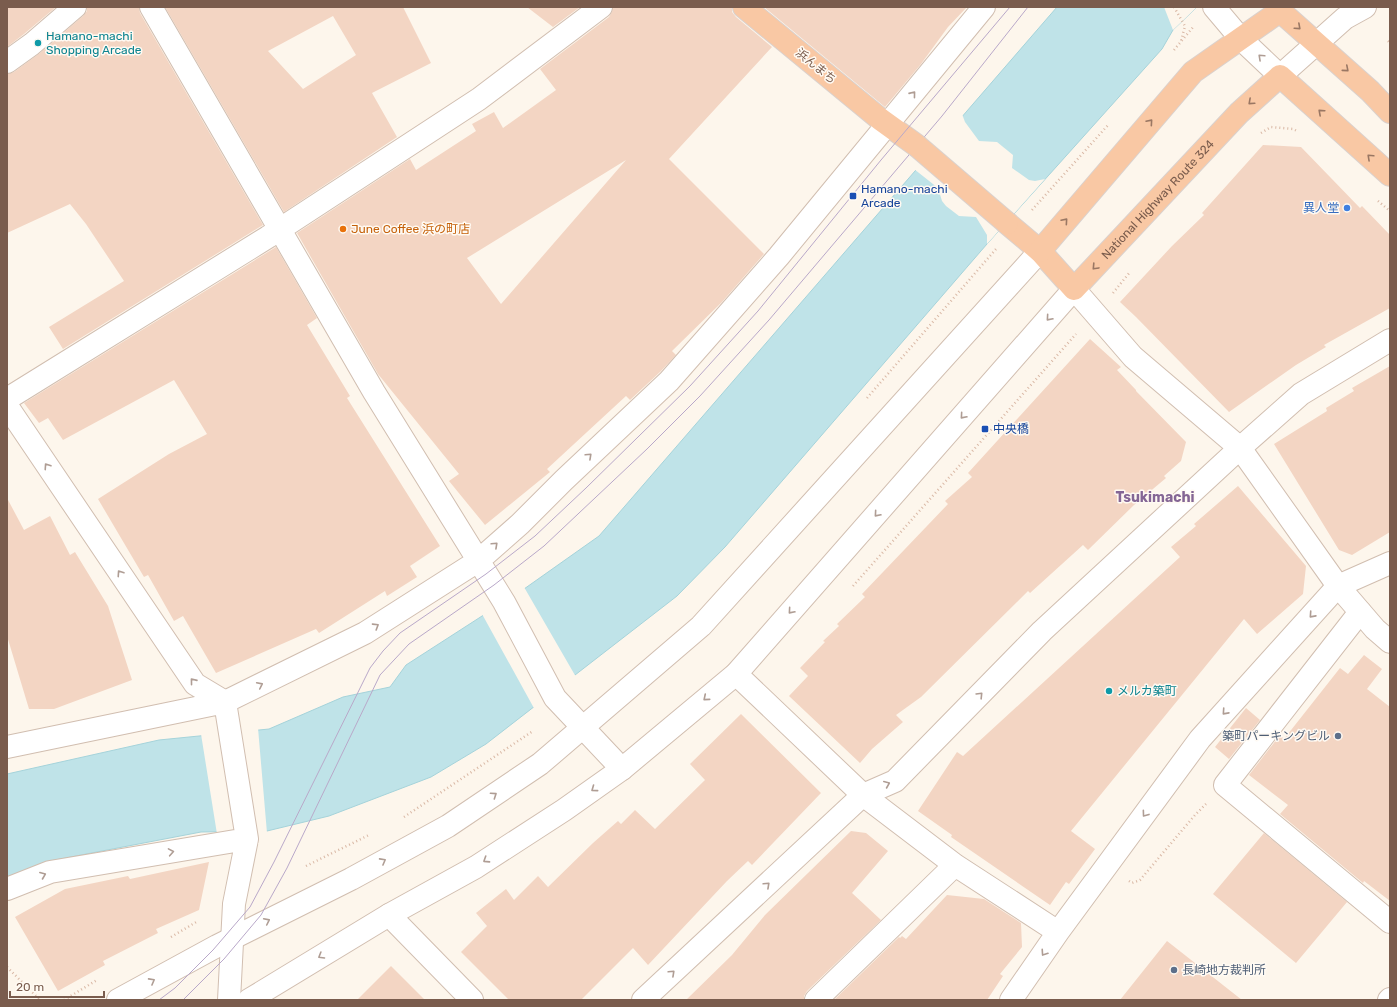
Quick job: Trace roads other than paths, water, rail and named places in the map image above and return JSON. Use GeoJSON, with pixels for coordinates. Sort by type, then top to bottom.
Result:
{"type":"FeatureCollection","features":[{"type":"Feature","properties":{"kind":"highway","name":"浜んまち"},"geometry":{"type":"LineString","coordinates":[[744,7],[888,125]]}},
{"type":"Feature","properties":{"kind":"highway"},"geometry":{"type":"LineString","coordinates":[[1040,250],[1194,72],[1241,39],[1280,8],[1316,44],[1370,91],[1390,112]]}},
{"type":"Feature","properties":{"kind":"highway"},"geometry":{"type":"LineString","coordinates":[[1280,76],[1390,175]]}},
{"type":"Feature","properties":{"kind":"highway","name":"National Highway Route 324"},"geometry":{"type":"LineString","coordinates":[[1074,289],[1239,113],[1280,76]]}},
{"type":"Feature","properties":{"kind":"highway"},"geometry":{"type":"LineString","coordinates":[[888,125],[916,145],[1040,250],[1074,289]]}},
{"type":"Feature","properties":{"kind":"street"},"geometry":{"type":"LineString","coordinates":[[7,62],[32,44],[75,7]]}},
{"type":"Feature","properties":{"kind":"street"},"geometry":{"type":"LineString","coordinates":[[151,7],[374,392],[504,602],[555,698],[622,768]]}},
{"type":"Feature","properties":{"kind":"street"},"geometry":{"type":"LineString","coordinates":[[7,399],[280,229],[479,98],[601,7]]}},
{"type":"Feature","properties":{"kind":"street"},"geometry":{"type":"LineString","coordinates":[[7,747],[225,702],[365,633],[478,561],[520,524],[669,380],[779,256],[984,7]]}},
{"type":"Feature","properties":{"kind":"street"},"geometry":{"type":"LineString","coordinates":[[1214,7],[1241,39],[1280,76],[1345,18],[1365,7]]}},
{"type":"Feature","properties":{"kind":"street"},"geometry":{"type":"LineString","coordinates":[[118,1000],[232,938],[351,879],[448,826],[540,764],[701,626],[1040,250]]}},
{"type":"Feature","properties":{"kind":"street"},"geometry":{"type":"LineString","coordinates":[[249,1000],[389,915],[476,867],[564,810],[622,768],[736,674],[1074,289],[1133,357],[1240,448],[1338,586],[1374,629],[1390,642]]}},
{"type":"Feature","properties":{"kind":"street"},"geometry":{"type":"LineString","coordinates":[[643,1000],[863,795],[895,781],[1042,631],[1240,448],[1301,394],[1390,340]]}},
{"type":"Feature","properties":{"kind":"street"},"geometry":{"type":"LineString","coordinates":[[7,406],[195,684],[225,702],[247,839],[234,904],[229,1000]]}},
{"type":"Feature","properties":{"kind":"street"},"geometry":{"type":"LineString","coordinates":[[1011,1000],[1058,932],[1200,740],[1338,586],[1390,563]]}},
{"type":"Feature","properties":{"kind":"street"},"geometry":{"type":"LineString","coordinates":[[1360,612],[1225,785],[1390,922]]}},
{"type":"Feature","properties":{"kind":"street"},"geometry":{"type":"LineString","coordinates":[[736,674],[863,795],[955,865],[1058,932]]}},
{"type":"Feature","properties":{"kind":"street"},"geometry":{"type":"LineString","coordinates":[[7,889],[50,872],[247,839]]}},
{"type":"Feature","properties":{"kind":"street"},"geometry":{"type":"LineString","coordinates":[[816,1000],[955,865]]}},
{"type":"Feature","properties":{"kind":"street"},"geometry":{"type":"LineString","coordinates":[[389,915],[472,1000]]}},
{"type":"Feature","properties":{"kind":"water"},"geometry":{"type":"Polygon","coordinates":[[[1057,7],[1197,7],[1173,30],[1162,49],[987,244],[725,547],[677,596],[486,744],[431,777],[329,816],[267,831],[201,832],[50,861],[7,878],[7,774],[159,740],[269,729],[343,697],[390,687],[406,665],[524,589],[599,536],[1057,7]]]}},
{"type":"Feature","properties":{"kind":"tram line"},"geometry":{"type":"LineString","coordinates":[[159,1000],[175,988],[213,950],[250,907],[274,862],[370,668],[383,651],[400,633],[486,574],[535,536],[690,386],[758,311],[881,160],[1010,7]]}},
{"type":"Feature","properties":{"kind":"tram line"},"geometry":{"type":"LineString","coordinates":[[183,1000],[224,959],[261,915],[287,868],[380,675],[409,644],[494,585],[544,546],[647,449],[700,396],[769,320],[942,116],[1028,7]]}},
{"type":"Feature","properties":{"kind":"place","name":"Hamano-machi Shopping Arcade"},"geometry":{"type":"Point","coordinates":[38,43]}},
{"type":"Feature","properties":{"kind":"place","name":"Hamano-machi Arcade"},"geometry":{"type":"Point","coordinates":[853,196]}},
{"type":"Feature","properties":{"kind":"place","name":"異人堂"},"geometry":{"type":"Point","coordinates":[1347,208]}},
{"type":"Feature","properties":{"kind":"place","name":"June Coffee 浜の町店"},"geometry":{"type":"Point","coordinates":[343,229]}},
{"type":"Feature","properties":{"kind":"place","name":"中央橋"},"geometry":{"type":"Point","coordinates":[985,429]}},
{"type":"Feature","properties":{"kind":"place","name":"メルカ築町"},"geometry":{"type":"Point","coordinates":[1109,691]}},
{"type":"Feature","properties":{"kind":"place","name":"築町パーキングビル"},"geometry":{"type":"Point","coordinates":[1338,736]}},
{"type":"Feature","properties":{"kind":"place","name":"長崎地方裁判所"},"geometry":{"type":"Point","coordinates":[1174,970]}},
{"type":"Feature","properties":{"kind":"district","name":"Tsukimachi"},"geometry":{"type":"Point","coordinates":[1155,497]}}]}
